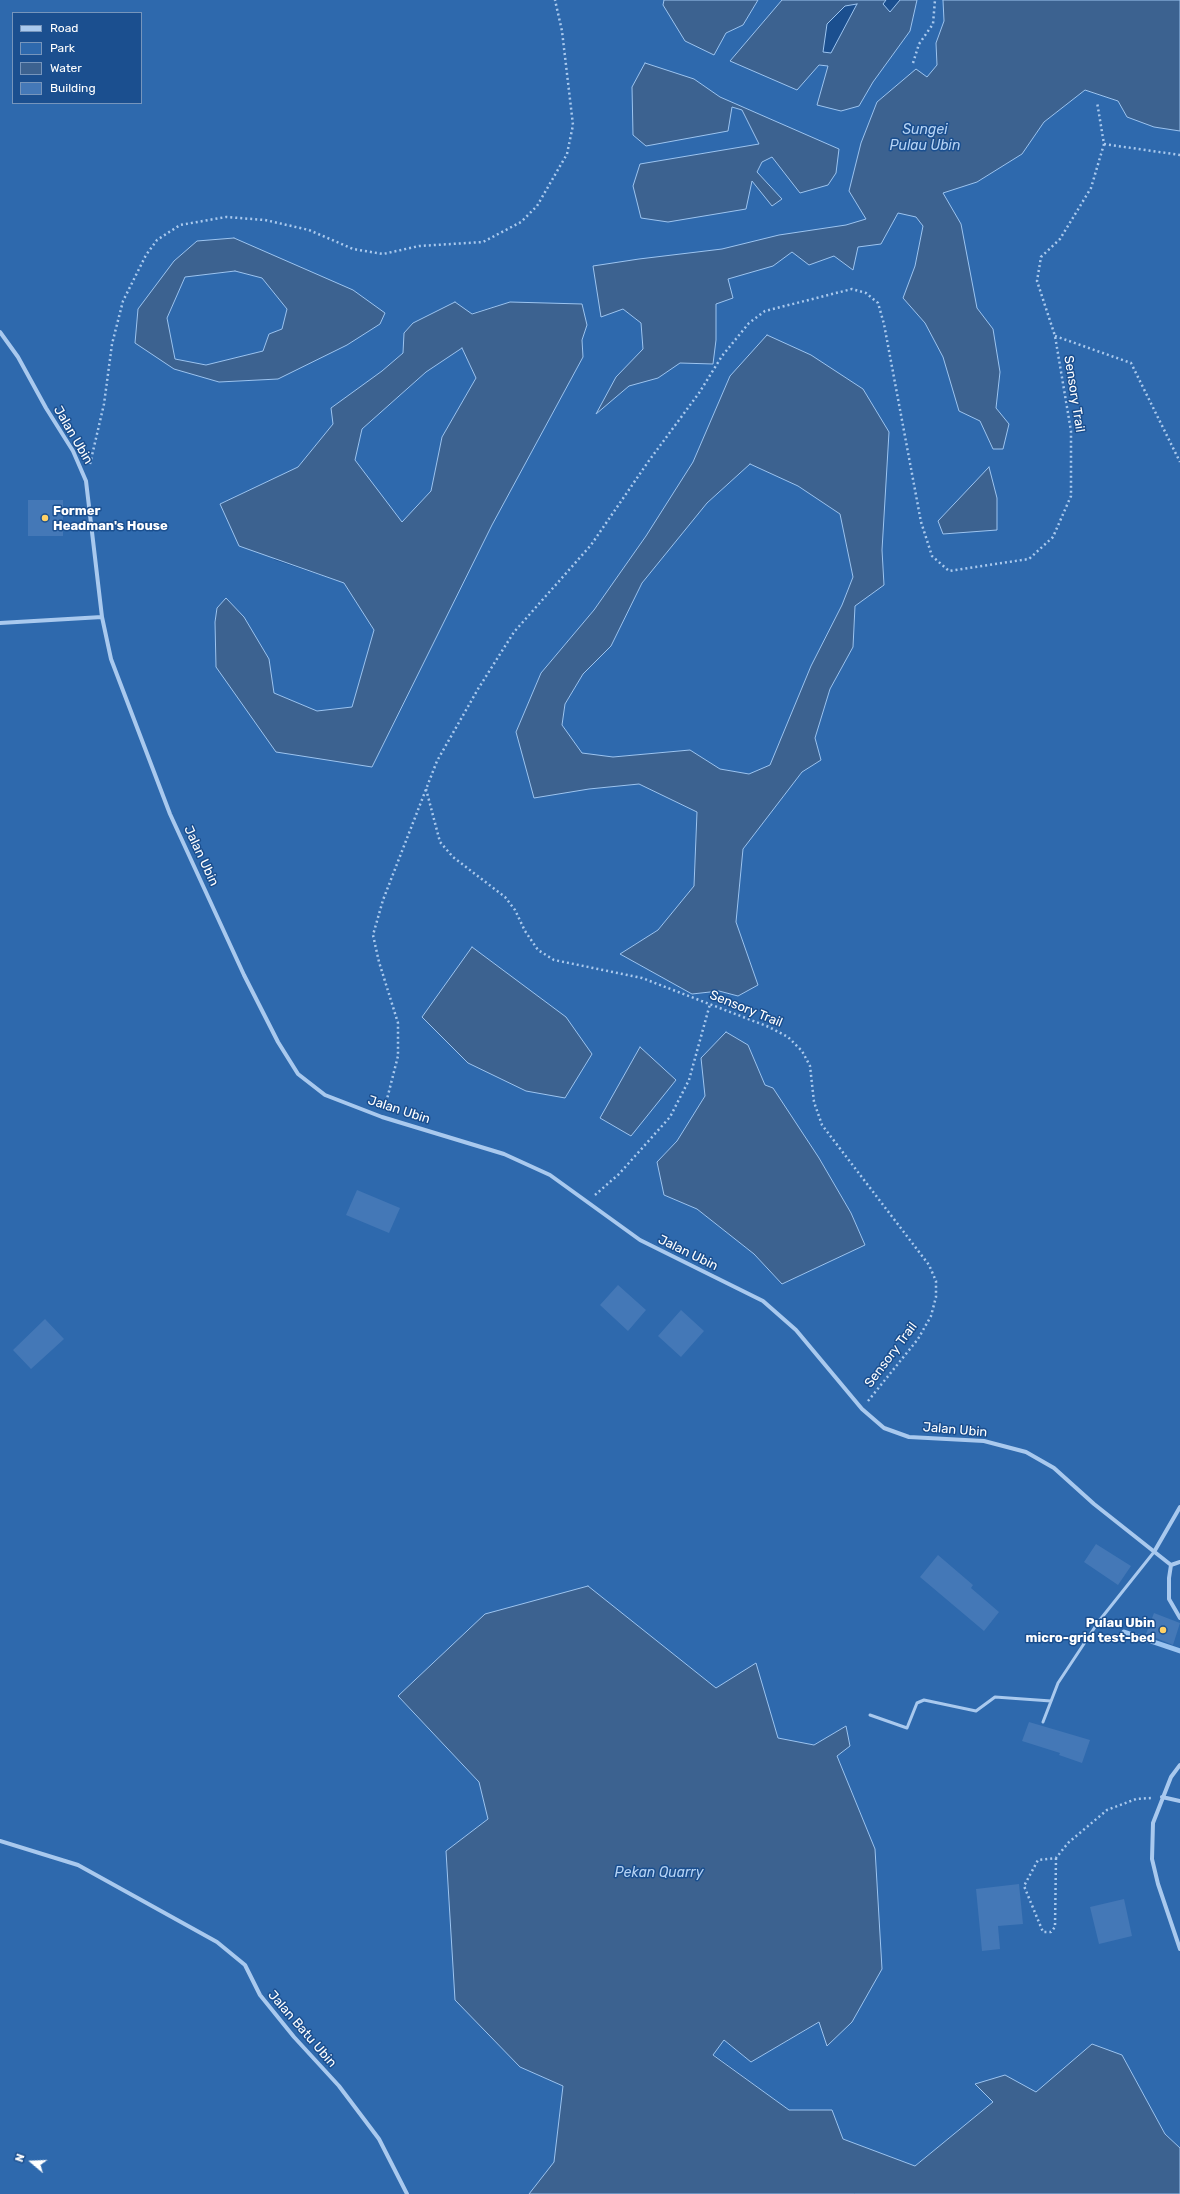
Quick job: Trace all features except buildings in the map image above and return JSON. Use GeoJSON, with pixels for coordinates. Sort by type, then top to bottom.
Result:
{"type":"FeatureCollection","features":[{"type":"Feature","properties":{"kind":"street","name":"Jalan Ubin"},"geometry":{"type":"LineString","coordinates":[[0,332],[18,357],[46,408],[73,451],[86,481],[102,617],[111,659],[170,814],[278,1042],[298,1074],[325,1095],[382,1116],[504,1154],[550,1175],[640,1240],[762,1301],[796,1330],[862,1410],[884,1428],[909,1437],[984,1441],[1026,1452],[1054,1468],[1094,1504],[1171,1565]]}},
{"type":"Feature","properties":{"kind":"street"},"geometry":{"type":"LineString","coordinates":[[0,623],[102,617]]}},
{"type":"Feature","properties":{"kind":"street"},"geometry":{"type":"LineString","coordinates":[[1154,1552],[1180,1507]]}},
{"type":"Feature","properties":{"kind":"street"},"geometry":{"type":"LineString","coordinates":[[1180,1562],[1171,1565],[1168,1599],[1180,1618]]}},
{"type":"Feature","properties":{"kind":"street"},"geometry":{"type":"LineString","coordinates":[[1180,1765],[1171,1777],[1153,1823],[1152,1859],[1158,1884],[1180,1949]]}},
{"type":"Feature","properties":{"kind":"street"},"geometry":{"type":"LineString","coordinates":[[1162,1797],[1180,1801]]}},
{"type":"Feature","properties":{"kind":"street","name":"Jalan Batu Ubin"},"geometry":{"type":"LineString","coordinates":[[0,1841],[78,1865],[217,1942],[244,1965],[260,1995],[294,2037],[339,2086],[379,2139],[407,2194]]}},
{"type":"Feature","properties":{"kind":"lane"},"geometry":{"type":"LineString","coordinates":[[1043,1722],[1058,1682],[1099,1621],[1154,1552]]}},
{"type":"Feature","properties":{"kind":"lane"},"geometry":{"type":"LineString","coordinates":[[870,1715],[907,1728],[917,1703],[924,1700],[976,1711],[995,1697],[1051,1701]]}},
{"type":"Feature","properties":{"kind":"path"},"geometry":{"type":"LineString","coordinates":[[86,481],[104,404],[112,344],[123,301],[146,255],[158,240],[180,224],[226,217],[265,220],[309,230],[352,249],[383,254],[419,246],[483,242],[521,222],[536,206],[567,154],[573,125],[562,31],[555,0]]}},
{"type":"Feature","properties":{"kind":"path"},"geometry":{"type":"LineString","coordinates":[[913,63],[918,44],[933,24],[935,0]]}},
{"type":"Feature","properties":{"kind":"path","name":"Sensory Trail"},"geometry":{"type":"LineString","coordinates":[[862,1410],[918,1339],[931,1316],[936,1297],[936,1281],[929,1265],[822,1125],[814,1102],[810,1066],[802,1051],[788,1037],[710,1004],[642,978],[554,960],[538,950],[505,897],[452,857],[440,842],[426,788],[437,761],[478,689],[514,632],[591,545],[648,462],[699,393],[722,356],[749,323],[765,311],[852,289],[866,293],[878,303],[884,324],[921,522],[932,556],[949,571],[1028,559],[1053,537],[1071,496],[1071,431],[1055,336],[1037,281],[1041,257],[1060,239],[1091,188],[1104,144],[1097,102]]}},
{"type":"Feature","properties":{"kind":"path"},"geometry":{"type":"LineString","coordinates":[[1104,144],[1180,155]]}},
{"type":"Feature","properties":{"kind":"path"},"geometry":{"type":"LineString","coordinates":[[1055,336],[1131,363],[1180,462]]}},
{"type":"Feature","properties":{"kind":"path"},"geometry":{"type":"LineString","coordinates":[[382,1116],[398,1056],[398,1024],[379,962],[373,935],[383,900],[426,788]]}},
{"type":"Feature","properties":{"kind":"path"},"geometry":{"type":"LineString","coordinates":[[587,1202],[619,1174],[670,1117],[689,1080],[710,1004]]}},
{"type":"Feature","properties":{"kind":"path"},"geometry":{"type":"LineString","coordinates":[[1056,1858],[1038,1860],[1024,1886],[1042,1932],[1051,1932],[1055,1927],[1056,1858],[1068,1843],[1107,1810],[1136,1799],[1162,1797]]}},
{"type":"Feature","properties":{"kind":"green space"},"geometry":{"type":"Polygon","coordinates":[[[0,0],[664,0],[663,5],[726,33],[743,25],[758,0],[782,0],[730,61],[829,66],[859,106],[873,82],[910,31],[917,0],[943,0],[944,21],[936,43],[937,65],[927,77],[877,102],[861,143],[849,191],[898,213],[942,193],[977,182],[1022,154],[1044,122],[1085,90],[1118,101],[1154,127],[1180,131],[1180,2148],[1165,2134],[1122,2055],[1066,2194],[1005,2098],[976,2084],[993,2102],[915,2166],[843,2139],[832,2110],[789,2110],[713,2054],[724,2040],[751,2062],[820,2022],[828,2046],[875,1849],[837,1756],[846,1726],[814,1745],[778,1738],[756,1664],[716,1688],[587,1586],[398,1696],[479,1782],[488,1819],[446,1851],[520,2067],[563,2086],[554,2162],[529,2194],[0,2194],[0,0]],[[694,79],[732,107],[742,110],[760,144],[640,164],[752,181],[782,199],[757,172],[762,162],[773,156],[839,150],[720,97],[694,79]],[[233,238],[139,309],[174,369],[219,382],[278,379],[385,313],[233,238]],[[510,302],[404,333],[403,353],[382,371],[333,424],[298,467],[220,504],[275,560],[344,583],[374,630],[352,707],[317,711],[274,693],[269,659],[244,617],[226,598],[217,608],[215,622],[216,667],[372,767],[492,525],[583,357],[582,340],[587,325],[510,302]],[[730,376],[693,462],[646,536],[594,610],[541,673],[516,732],[589,789],[639,784],[697,812],[694,886],[658,930],[620,954],[692,994],[719,991],[738,996],[758,985],[736,922],[743,849],[802,772],[821,760],[815,738],[830,689],[853,647],[855,605],[884,584],[882,550],[730,376]],[[748,1045],[705,1096],[677,1141],[657,1162],[664,1195],[697,1209],[754,1254],[782,1284],[865,1245],[851,1213],[819,1158],[765,1085],[748,1045]]]}},
{"type":"Feature","properties":{"kind":"green space"},"geometry":{"type":"Polygon","coordinates":[[[235,271],[262,278],[287,309],[282,329],[269,334],[263,351],[206,365],[175,359],[167,318],[185,277],[235,271]]]}},
{"type":"Feature","properties":{"kind":"green space"},"geometry":{"type":"Polygon","coordinates":[[[462,348],[476,378],[442,437],[431,491],[402,523],[355,460],[362,429],[426,372],[462,348]]]}},
{"type":"Feature","properties":{"kind":"green space"},"geometry":{"type":"Polygon","coordinates":[[[750,464],[798,486],[840,514],[853,577],[842,605],[811,666],[770,766],[749,774],[720,769],[690,750],[613,757],[582,754],[562,725],[565,704],[583,674],[611,646],[642,583],[707,503],[750,464]]]}},
{"type":"Feature","properties":{"kind":"water"},"geometry":{"type":"Polygon","coordinates":[[[664,0],[758,0],[743,25],[726,33],[714,55],[685,41],[663,5],[664,0]]]}},
{"type":"Feature","properties":{"kind":"water"},"geometry":{"type":"Polygon","coordinates":[[[782,0],[886,0],[883,4],[890,12],[900,0],[917,0],[910,31],[873,82],[859,106],[841,111],[817,105],[828,66],[819,65],[797,90],[730,61],[782,0]],[[857,4],[845,6],[827,24],[823,52],[831,53],[857,4]]]}},
{"type":"Feature","properties":{"kind":"water","name":"Sungei Pulau Ubin"},"geometry":{"type":"Polygon","coordinates":[[[943,0],[1180,0],[1180,131],[1154,127],[1127,117],[1118,101],[1085,90],[1044,122],[1022,154],[977,182],[943,193],[961,224],[977,308],[993,329],[1000,372],[996,408],[1009,424],[1003,449],[993,449],[980,421],[959,411],[943,357],[925,323],[903,298],[915,266],[923,226],[916,217],[898,213],[881,244],[858,247],[853,270],[834,256],[809,265],[792,252],[773,266],[728,279],[733,298],[716,304],[716,340],[713,364],[680,363],[658,378],[629,386],[596,414],[616,377],[643,349],[641,323],[623,309],[601,317],[593,266],[722,249],[779,235],[846,225],[866,219],[849,191],[861,143],[877,102],[916,69],[927,77],[937,65],[936,43],[944,21],[943,0]]]}},
{"type":"Feature","properties":{"kind":"water"},"geometry":{"type":"Polygon","coordinates":[[[645,63],[694,79],[720,97],[839,149],[836,173],[828,185],[800,193],[772,157],[762,162],[757,172],[782,199],[772,206],[752,181],[746,209],[668,222],[641,218],[633,186],[640,164],[759,144],[742,110],[732,107],[728,131],[646,146],[633,135],[632,87],[645,63]]]}},
{"type":"Feature","properties":{"kind":"water"},"geometry":{"type":"Polygon","coordinates":[[[234,238],[353,290],[385,313],[380,324],[347,345],[278,379],[219,382],[174,369],[135,343],[138,309],[174,261],[197,241],[234,238]],[[235,271],[185,277],[167,318],[175,359],[206,365],[263,351],[269,334],[282,329],[287,309],[262,278],[235,271]]]}},
{"type":"Feature","properties":{"kind":"water"},"geometry":{"type":"Polygon","coordinates":[[[455,302],[472,314],[510,302],[582,304],[587,325],[582,340],[583,357],[492,525],[372,767],[276,752],[216,667],[215,622],[217,608],[226,598],[244,617],[269,659],[274,693],[317,711],[352,707],[374,630],[344,583],[239,546],[220,504],[298,467],[333,424],[331,408],[382,371],[403,353],[404,333],[413,323],[455,302]],[[462,348],[426,372],[362,429],[355,460],[402,522],[431,491],[442,437],[476,378],[462,348]]]}},
{"type":"Feature","properties":{"kind":"water"},"geometry":{"type":"Polygon","coordinates":[[[767,335],[811,355],[863,389],[889,432],[882,550],[884,585],[855,606],[853,647],[830,689],[815,738],[821,760],[802,772],[743,849],[736,922],[758,985],[738,996],[719,991],[692,994],[620,954],[658,930],[694,886],[697,812],[639,784],[589,789],[534,798],[516,732],[541,673],[594,610],[646,536],[693,462],[730,376],[767,335]],[[750,464],[707,503],[642,583],[611,646],[583,674],[565,704],[562,725],[582,753],[613,757],[690,750],[720,769],[749,774],[770,765],[811,666],[842,605],[853,577],[840,514],[798,486],[750,464]]]}},
{"type":"Feature","properties":{"kind":"water"},"geometry":{"type":"Polygon","coordinates":[[[989,467],[997,498],[997,530],[943,534],[938,521],[989,467]]]}},
{"type":"Feature","properties":{"kind":"water"},"geometry":{"type":"Polygon","coordinates":[[[472,947],[566,1017],[592,1054],[565,1098],[526,1091],[468,1063],[422,1017],[472,947]]]}},
{"type":"Feature","properties":{"kind":"water"},"geometry":{"type":"Polygon","coordinates":[[[726,1032],[748,1045],[765,1085],[773,1088],[819,1158],[851,1213],[865,1245],[782,1284],[754,1254],[697,1209],[664,1195],[657,1162],[677,1141],[705,1096],[701,1058],[726,1032]]]}},
{"type":"Feature","properties":{"kind":"water"},"geometry":{"type":"Polygon","coordinates":[[[640,1047],[676,1080],[631,1136],[600,1118],[640,1047]]]}},
{"type":"Feature","properties":{"kind":"water","name":"Pekan Quarry"},"geometry":{"type":"Polygon","coordinates":[[[588,1586],[716,1688],[756,1663],[778,1738],[814,1745],[846,1726],[850,1746],[837,1756],[875,1849],[882,1969],[852,2022],[827,2046],[819,2022],[751,2062],[724,2040],[713,2055],[789,2110],[832,2110],[843,2139],[915,2166],[993,2102],[975,2084],[1005,2075],[1036,2092],[1092,2044],[1122,2055],[1165,2134],[1180,2148],[1180,2194],[529,2194],[554,2162],[563,2086],[520,2067],[455,2000],[446,1851],[488,1819],[479,1782],[398,1696],[485,1614],[588,1586]]]}},
{"type":"Feature","properties":{"kind":"waterway"},"geometry":{"type":"LineString","coordinates":[[1124,1632],[1180,1651]]}},
{"type":"Feature","properties":{"kind":"place","name":"Former Headman's House"},"geometry":{"type":"Point","coordinates":[45,518]}},
{"type":"Feature","properties":{"kind":"place","name":"Pulau Ubin micro-grid test-bed"},"geometry":{"type":"Point","coordinates":[1163,1630]}}]}
